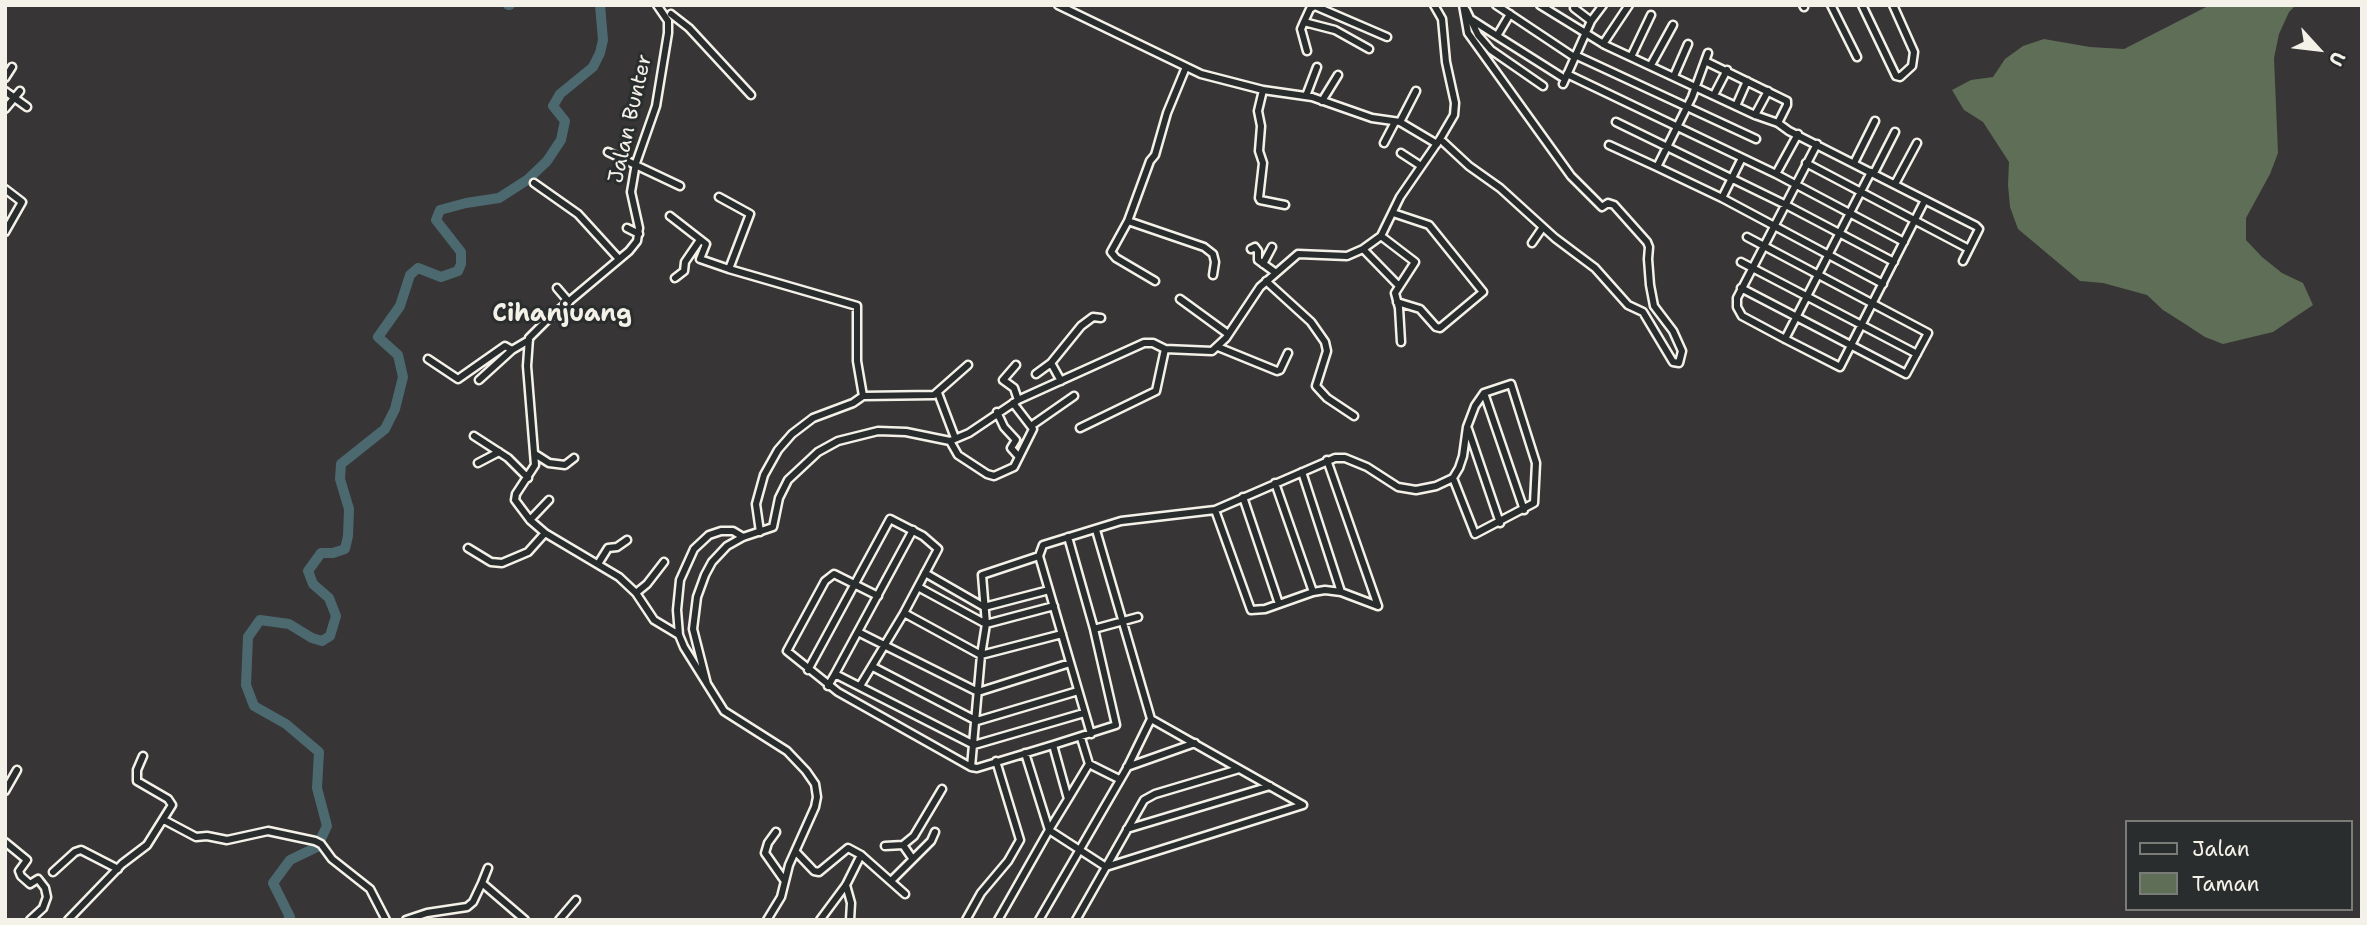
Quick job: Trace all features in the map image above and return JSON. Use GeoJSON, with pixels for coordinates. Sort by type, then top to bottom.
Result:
{"type":"FeatureCollection","features":[{"type":"Feature","properties":{"kind":"street"},"geometry":{"type":"LineString","coordinates":[[657,5],[670,17],[689,28],[751,95]]}},
{"type":"Feature","properties":{"kind":"street"},"geometry":{"type":"LineString","coordinates":[[1058,5],[1201,74],[1263,90],[1306,96],[1371,118],[1398,122],[1438,141],[1555,239],[1595,268],[1628,305],[1643,312],[1673,362],[1679,363],[1682,351],[1673,331],[1654,306],[1647,242],[1614,205],[1608,203],[1602,207],[1572,176],[1468,33],[1463,5]]}},
{"type":"Feature","properties":{"kind":"street"},"geometry":{"type":"LineString","coordinates":[[708,684],[693,629],[698,597],[712,562],[727,546],[743,537],[773,527],[779,498],[788,480],[808,458],[838,441],[868,433],[893,430],[952,440],[969,433],[1016,402],[1144,343],[1153,343],[1165,349],[1208,352],[1217,348],[1266,281],[1301,253],[1347,256],[1381,236],[1420,166],[1454,115],[1455,103],[1446,62],[1442,19],[1434,5]]}},
{"type":"Feature","properties":{"kind":"street"},"geometry":{"type":"LineString","coordinates":[[1463,5],[1478,35],[1491,50],[1543,86]]}},
{"type":"Feature","properties":{"kind":"street"},"geometry":{"type":"LineString","coordinates":[[1496,5],[1575,56],[1756,139]]}},
{"type":"Feature","properties":{"kind":"street"},"geometry":{"type":"LineString","coordinates":[[1575,5],[1574,8],[1591,21]]}},
{"type":"Feature","properties":{"kind":"street"},"geometry":{"type":"LineString","coordinates":[[1565,79],[1585,32],[1603,5]]}},
{"type":"Feature","properties":{"kind":"street"},"geometry":{"type":"LineString","coordinates":[[1603,44],[1629,5]]}},
{"type":"Feature","properties":{"kind":"street"},"geometry":{"type":"LineString","coordinates":[[1831,5],[1857,57]]}},
{"type":"Feature","properties":{"kind":"street"},"geometry":{"type":"LineString","coordinates":[[1862,5],[1896,76],[1900,77],[1912,66],[1914,52],[1894,5]]}},
{"type":"Feature","properties":{"kind":"street","name":"Jalan Bunter"},"geometry":{"type":"LineString","coordinates":[[639,234],[631,192],[636,163],[656,106],[673,6]]}},
{"type":"Feature","properties":{"kind":"street"},"geometry":{"type":"LineString","coordinates":[[1307,51],[1301,29],[1310,9],[1316,6],[1387,37]]}},
{"type":"Feature","properties":{"kind":"street"},"geometry":{"type":"LineString","coordinates":[[1544,6],[1603,44],[1755,115],[1779,123],[1789,131],[1978,227],[1963,261]]}},
{"type":"Feature","properties":{"kind":"street"},"geometry":{"type":"LineString","coordinates":[[1497,36],[1510,15]]}},
{"type":"Feature","properties":{"kind":"street"},"geometry":{"type":"LineString","coordinates":[[1631,57],[1651,15]]}},
{"type":"Feature","properties":{"kind":"street"},"geometry":{"type":"LineString","coordinates":[[1470,18],[1565,79],[1678,127],[1776,174],[1904,242]]}},
{"type":"Feature","properties":{"kind":"street"},"geometry":{"type":"LineString","coordinates":[[1304,22],[1335,30],[1369,49]]}},
{"type":"Feature","properties":{"kind":"street"},"geometry":{"type":"LineString","coordinates":[[1651,65],[1673,25]]}},
{"type":"Feature","properties":{"kind":"street"},"geometry":{"type":"LineString","coordinates":[[1674,76],[1688,44]]}},
{"type":"Feature","properties":{"kind":"street"},"geometry":{"type":"LineString","coordinates":[[1657,167],[1688,106],[1708,53]]}},
{"type":"Feature","properties":{"kind":"street"},"geometry":{"type":"LineString","coordinates":[[1705,61],[1787,103],[1779,123]]}},
{"type":"Feature","properties":{"kind":"street"},"geometry":{"type":"LineString","coordinates":[[5,78],[12,67]]}},
{"type":"Feature","properties":{"kind":"street"},"geometry":{"type":"LineString","coordinates":[[1155,281],[1111,253],[1128,220],[1150,161],[1155,155],[1167,113],[1186,67]]}},
{"type":"Feature","properties":{"kind":"street"},"geometry":{"type":"LineString","coordinates":[[1306,96],[1317,67]]}},
{"type":"Feature","properties":{"kind":"street"},"geometry":{"type":"LineString","coordinates":[[1714,95],[1727,70]]}},
{"type":"Feature","properties":{"kind":"street"},"geometry":{"type":"LineString","coordinates":[[1322,101],[1338,75]]}},
{"type":"Feature","properties":{"kind":"street"},"geometry":{"type":"LineString","coordinates":[[1736,106],[1747,81]]}},
{"type":"Feature","properties":{"kind":"street"},"geometry":{"type":"LineString","coordinates":[[1263,90],[1258,111],[1261,126],[1259,151],[1263,163],[1259,198],[1285,205]]}},
{"type":"Feature","properties":{"kind":"street"},"geometry":{"type":"LineString","coordinates":[[5,91],[27,107]]}},
{"type":"Feature","properties":{"kind":"street"},"geometry":{"type":"LineString","coordinates":[[5,108],[20,91]]}},
{"type":"Feature","properties":{"kind":"street"},"geometry":{"type":"LineString","coordinates":[[1384,143],[1416,91]]}},
{"type":"Feature","properties":{"kind":"street"},"geometry":{"type":"LineString","coordinates":[[1755,115],[1768,92]]}},
{"type":"Feature","properties":{"kind":"street"},"geometry":{"type":"LineString","coordinates":[[1854,163],[1875,121]]}},
{"type":"Feature","properties":{"kind":"street"},"geometry":{"type":"LineString","coordinates":[[1616,122],[1786,205],[1894,262]]}},
{"type":"Feature","properties":{"kind":"street"},"geometry":{"type":"LineString","coordinates":[[1785,339],[1895,132]]}},
{"type":"Feature","properties":{"kind":"street"},"geometry":{"type":"LineString","coordinates":[[1776,174],[1798,134]]}},
{"type":"Feature","properties":{"kind":"street"},"geometry":{"type":"LineString","coordinates":[[1895,184],[1917,142]]}},
{"type":"Feature","properties":{"kind":"street"},"geometry":{"type":"LineString","coordinates":[[1817,144],[1741,288],[1736,303],[1739,312],[1746,318],[1785,339],[1840,367],[1926,200]]}},
{"type":"Feature","properties":{"kind":"street"},"geometry":{"type":"LineString","coordinates":[[1609,145],[1721,198],[1883,284]]}},
{"type":"Feature","properties":{"kind":"street"},"geometry":{"type":"LineString","coordinates":[[608,152],[680,186]]}},
{"type":"Feature","properties":{"kind":"street"},"geometry":{"type":"LineString","coordinates":[[1401,153],[1420,166]]}},
{"type":"Feature","properties":{"kind":"street"},"geometry":{"type":"LineString","coordinates":[[1721,198],[1742,158]]}},
{"type":"Feature","properties":{"kind":"street"},"geometry":{"type":"LineString","coordinates":[[1807,163],[1860,194],[1969,249]]}},
{"type":"Feature","properties":{"kind":"street"},"geometry":{"type":"LineString","coordinates":[[534,183],[578,214],[620,259]]}},
{"type":"Feature","properties":{"kind":"street"},"geometry":{"type":"LineString","coordinates":[[5,189],[22,202],[5,232]]}},
{"type":"Feature","properties":{"kind":"street"},"geometry":{"type":"LineString","coordinates":[[719,197],[750,214],[729,269]]}},
{"type":"Feature","properties":{"kind":"street"},"geometry":{"type":"LineString","coordinates":[[1393,213],[1417,219],[1432,227],[1483,292],[1440,328],[1420,309],[1397,302]]}},
{"type":"Feature","properties":{"kind":"street"},"geometry":{"type":"LineString","coordinates":[[670,216],[706,245],[700,259],[785,287],[807,290],[856,305],[857,361],[863,396]]}},
{"type":"Feature","properties":{"kind":"street"},"geometry":{"type":"LineString","coordinates":[[1128,220],[1204,247],[1213,254],[1213,275]]}},
{"type":"Feature","properties":{"kind":"street"},"geometry":{"type":"LineString","coordinates":[[1532,243],[1543,227]]}},
{"type":"Feature","properties":{"kind":"street"},"geometry":{"type":"LineString","coordinates":[[479,380],[635,245],[639,234],[627,228]]}},
{"type":"Feature","properties":{"kind":"street"},"geometry":{"type":"LineString","coordinates":[[1381,236],[1415,262],[1395,293],[1401,342]]}},
{"type":"Feature","properties":{"kind":"street"},"geometry":{"type":"LineString","coordinates":[[1741,288],[1906,374],[1928,333],[1747,237]]}},
{"type":"Feature","properties":{"kind":"street"},"geometry":{"type":"LineString","coordinates":[[675,278],[684,271],[685,261],[700,240]]}},
{"type":"Feature","properties":{"kind":"street"},"geometry":{"type":"LineString","coordinates":[[1251,248],[1255,247],[1258,251],[1258,260],[1276,272]]}},
{"type":"Feature","properties":{"kind":"street"},"geometry":{"type":"LineString","coordinates":[[1263,264],[1272,247]]}},
{"type":"Feature","properties":{"kind":"street"},"geometry":{"type":"LineString","coordinates":[[1363,249],[1398,286]]}},
{"type":"Feature","properties":{"kind":"street"},"geometry":{"type":"LineString","coordinates":[[1741,262],[1917,354]]}},
{"type":"Feature","properties":{"kind":"street"},"geometry":{"type":"LineString","coordinates":[[1266,281],[1311,322],[1325,342],[1327,351],[1316,386],[1327,398],[1354,416]]}},
{"type":"Feature","properties":{"kind":"street"},"geometry":{"type":"LineString","coordinates":[[557,288],[569,302]]}},
{"type":"Feature","properties":{"kind":"street"},"geometry":{"type":"LineString","coordinates":[[1180,299],[1228,334]]}},
{"type":"Feature","properties":{"kind":"street"},"geometry":{"type":"LineString","coordinates":[[1035,374],[1051,363],[1081,326],[1093,317],[1101,318]]}},
{"type":"Feature","properties":{"kind":"street"},"geometry":{"type":"LineString","coordinates":[[528,340],[527,366],[535,465],[514,500],[545,534],[619,578],[636,593],[654,620],[679,635]]}},
{"type":"Feature","properties":{"kind":"street"},"geometry":{"type":"LineString","coordinates":[[428,359],[458,380],[505,346],[512,349]]}},
{"type":"Feature","properties":{"kind":"street"},"geometry":{"type":"LineString","coordinates":[[1217,348],[1277,371],[1288,353]]}},
{"type":"Feature","properties":{"kind":"street"},"geometry":{"type":"LineString","coordinates":[[1217,348],[1217,357]]}},
{"type":"Feature","properties":{"kind":"street"},"geometry":{"type":"LineString","coordinates":[[1080,428],[1156,391],[1165,349]]}},
{"type":"Feature","properties":{"kind":"street"},"geometry":{"type":"LineString","coordinates":[[1051,363],[1061,381]]}},
{"type":"Feature","properties":{"kind":"street"},"geometry":{"type":"LineString","coordinates":[[760,532],[756,504],[764,475],[778,450],[813,418],[853,403],[863,396],[933,395],[968,365]]}},
{"type":"Feature","properties":{"kind":"street"},"geometry":{"type":"LineString","coordinates":[[938,393],[958,455],[995,476],[1014,467],[1032,433],[1031,426],[1016,402],[1014,388],[1003,380],[1016,365]]}},
{"type":"Feature","properties":{"kind":"street"},"geometry":{"type":"LineString","coordinates":[[1091,734],[1039,556],[1044,545],[1121,521],[1215,510],[1327,460],[1345,458],[1367,467],[1398,487],[1430,489],[1453,478],[1463,456],[1472,413],[1484,393],[1511,384],[1536,463],[1534,503],[1475,534],[1453,478]]}},
{"type":"Feature","properties":{"kind":"street"},"geometry":{"type":"LineString","coordinates":[[1484,393],[1524,510]]}},
{"type":"Feature","properties":{"kind":"street"},"geometry":{"type":"LineString","coordinates":[[1031,426],[1074,396]]}},
{"type":"Feature","properties":{"kind":"street"},"geometry":{"type":"LineString","coordinates":[[1472,413],[1489,408]]}},
{"type":"Feature","properties":{"kind":"street"},"geometry":{"type":"LineString","coordinates":[[998,412],[1004,427],[1016,440],[1011,448],[1019,457]]}},
{"type":"Feature","properties":{"kind":"street"},"geometry":{"type":"LineString","coordinates":[[1467,427],[1500,523]]}},
{"type":"Feature","properties":{"kind":"street"},"geometry":{"type":"LineString","coordinates":[[474,436],[499,452],[528,478]]}},
{"type":"Feature","properties":{"kind":"street"},"geometry":{"type":"LineString","coordinates":[[478,463],[499,452]]}},
{"type":"Feature","properties":{"kind":"street"},"geometry":{"type":"LineString","coordinates":[[535,454],[549,463],[565,465],[574,458]]}},
{"type":"Feature","properties":{"kind":"street"},"geometry":{"type":"LineString","coordinates":[[1215,510],[1251,610],[1313,592],[1341,592],[1378,606],[1327,460]]}},
{"type":"Feature","properties":{"kind":"street"},"geometry":{"type":"LineString","coordinates":[[1302,472],[1341,592]]}},
{"type":"Feature","properties":{"kind":"street"},"geometry":{"type":"LineString","coordinates":[[1275,483],[1313,592]]}},
{"type":"Feature","properties":{"kind":"street"},"geometry":{"type":"LineString","coordinates":[[1243,497],[1279,604]]}},
{"type":"Feature","properties":{"kind":"street"},"geometry":{"type":"LineString","coordinates":[[530,520],[549,500]]}},
{"type":"Feature","properties":{"kind":"street"},"geometry":{"type":"LineString","coordinates":[[808,670],[890,519],[914,530],[938,549],[904,613],[860,686]]}},
{"type":"Feature","properties":{"kind":"street"},"geometry":{"type":"LineString","coordinates":[[828,686],[914,530]]}},
{"type":"Feature","properties":{"kind":"street"},"geometry":{"type":"LineString","coordinates":[[1039,920],[1127,768],[1152,719],[1096,530]]}},
{"type":"Feature","properties":{"kind":"street"},"geometry":{"type":"LineString","coordinates":[[743,537],[733,531],[721,531],[709,535],[694,549],[680,580],[677,610],[679,635],[684,647],[724,711],[787,751],[815,784],[815,807],[784,880],[781,897],[767,920]]}},
{"type":"Feature","properties":{"kind":"street"},"geometry":{"type":"LineString","coordinates":[[468,548],[491,562],[502,563],[528,552],[545,534]]}},
{"type":"Feature","properties":{"kind":"street"},"geometry":{"type":"LineString","coordinates":[[878,596],[838,574],[829,577],[788,652],[828,686],[971,767],[977,768],[1081,738],[1116,725],[1094,629],[1068,537]]}},
{"type":"Feature","properties":{"kind":"street"},"geometry":{"type":"LineString","coordinates":[[598,564],[609,547],[617,548],[627,540]]}},
{"type":"Feature","properties":{"kind":"street"},"geometry":{"type":"LineString","coordinates":[[971,767],[986,624],[982,575],[1039,556]]}},
{"type":"Feature","properties":{"kind":"street"},"geometry":{"type":"LineString","coordinates":[[636,593],[647,584],[664,562]]}},
{"type":"Feature","properties":{"kind":"street"},"geometry":{"type":"LineString","coordinates":[[925,573],[984,607],[1049,590]]}},
{"type":"Feature","properties":{"kind":"street"},"geometry":{"type":"LineString","coordinates":[[918,587],[986,624],[1054,606]]}},
{"type":"Feature","properties":{"kind":"street"},"geometry":{"type":"LineString","coordinates":[[904,613],[981,655],[1062,634]]}},
{"type":"Feature","properties":{"kind":"street"},"geometry":{"type":"LineString","coordinates":[[1094,629],[1138,617]]}},
{"type":"Feature","properties":{"kind":"street"},"geometry":{"type":"LineString","coordinates":[[858,632],[978,692],[1070,663]]}},
{"type":"Feature","properties":{"kind":"street"},"geometry":{"type":"LineString","coordinates":[[873,667],[976,720],[1078,691]]}},
{"type":"Feature","properties":{"kind":"street"},"geometry":{"type":"LineString","coordinates":[[835,674],[974,745],[1084,713]]}},
{"type":"Feature","properties":{"kind":"street"},"geometry":{"type":"LineString","coordinates":[[1025,753],[1049,830],[1106,867],[1303,805],[1152,719]]}},
{"type":"Feature","properties":{"kind":"street"},"geometry":{"type":"LineString","coordinates":[[1081,738],[1089,764],[1119,779]]}},
{"type":"Feature","properties":{"kind":"street"},"geometry":{"type":"LineString","coordinates":[[1127,768],[1195,743]]}},
{"type":"Feature","properties":{"kind":"street"},"geometry":{"type":"LineString","coordinates":[[1054,745],[1068,799]]}},
{"type":"Feature","properties":{"kind":"street"},"geometry":{"type":"LineString","coordinates":[[68,920],[118,869],[141,852],[164,820],[172,802],[137,781],[137,770],[144,756]]}},
{"type":"Feature","properties":{"kind":"street"},"geometry":{"type":"LineString","coordinates":[[966,920],[981,894],[1008,861],[1020,840],[996,761]]}},
{"type":"Feature","properties":{"kind":"street"},"geometry":{"type":"LineString","coordinates":[[998,920],[1089,764]]}},
{"type":"Feature","properties":{"kind":"street"},"geometry":{"type":"LineString","coordinates":[[1076,920],[1147,797],[1239,769]]}},
{"type":"Feature","properties":{"kind":"street"},"geometry":{"type":"LineString","coordinates":[[5,791],[17,770]]}},
{"type":"Feature","properties":{"kind":"street"},"geometry":{"type":"LineString","coordinates":[[1127,829],[1270,786]]}},
{"type":"Feature","properties":{"kind":"street"},"geometry":{"type":"LineString","coordinates":[[885,846],[903,845],[914,836],[942,789]]}},
{"type":"Feature","properties":{"kind":"street"},"geometry":{"type":"LineString","coordinates":[[164,820],[196,837],[227,840],[268,831],[299,836],[318,843],[329,856],[370,889],[386,920]]}},
{"type":"Feature","properties":{"kind":"street"},"geometry":{"type":"LineString","coordinates":[[776,832],[765,853],[784,880]]}},
{"type":"Feature","properties":{"kind":"street"},"geometry":{"type":"LineString","coordinates":[[892,880],[931,841],[935,832]]}},
{"type":"Feature","properties":{"kind":"street"},"geometry":{"type":"LineString","coordinates":[[5,842],[27,860],[19,874],[30,884],[38,879],[47,892],[43,908],[30,920]]}},
{"type":"Feature","properties":{"kind":"street"},"geometry":{"type":"LineString","coordinates":[[903,845],[912,858]]}},
{"type":"Feature","properties":{"kind":"street"},"geometry":{"type":"LineString","coordinates":[[796,852],[816,872],[821,871],[845,848],[861,855],[905,894]]}},
{"type":"Feature","properties":{"kind":"street"},"geometry":{"type":"LineString","coordinates":[[53,872],[75,852],[81,850],[118,869]]}},
{"type":"Feature","properties":{"kind":"street"},"geometry":{"type":"LineString","coordinates":[[820,920],[846,885],[861,855]]}},
{"type":"Feature","properties":{"kind":"street"},"geometry":{"type":"LineString","coordinates":[[405,920],[427,913],[467,907],[473,902],[488,868]]}},
{"type":"Feature","properties":{"kind":"street"},"geometry":{"type":"LineString","coordinates":[[482,883],[525,920]]}},
{"type":"Feature","properties":{"kind":"street"},"geometry":{"type":"LineString","coordinates":[[846,885],[851,903],[850,920]]}},
{"type":"Feature","properties":{"kind":"street"},"geometry":{"type":"LineString","coordinates":[[559,920],[576,900]]}},
{"type":"Feature","properties":{"kind":"green space"},"geometry":{"type":"Polygon","coordinates":[[[2210,5],[2296,5],[2289,12],[2279,34],[2274,58],[2278,153],[2246,218],[2246,240],[2282,273],[2303,283],[2313,305],[2273,332],[2223,344],[2205,337],[2163,310],[2147,295],[2103,283],[2080,281],[2018,229],[2010,207],[2009,162],[1983,122],[1964,110],[1952,90],[1971,80],[1993,77],[2005,59],[2023,46],[2044,39],[2090,47],[2124,49],[2210,5]]]}},
{"type":"Feature","properties":{"kind":"waterway"},"geometry":{"type":"LineString","coordinates":[[288,920],[290,917],[273,883],[290,860],[317,847],[327,826],[317,788],[319,752],[286,724],[254,706],[246,685],[248,637],[260,620],[289,624],[322,641],[330,636],[336,616],[329,598],[313,584],[308,571],[321,553],[345,549],[349,509],[340,479],[341,464],[385,429],[395,409],[403,377],[398,355],[378,337],[400,306],[410,275],[418,268],[441,277],[458,271],[461,252],[436,220],[440,210],[499,198],[527,180],[547,161],[561,140],[565,121],[553,106],[560,94],[593,67],[600,53],[603,40],[600,5]]}},
{"type":"Feature","properties":{"kind":"district","name":"Cihanjuang"},"geometry":{"type":"Point","coordinates":[562,315]}}]}
